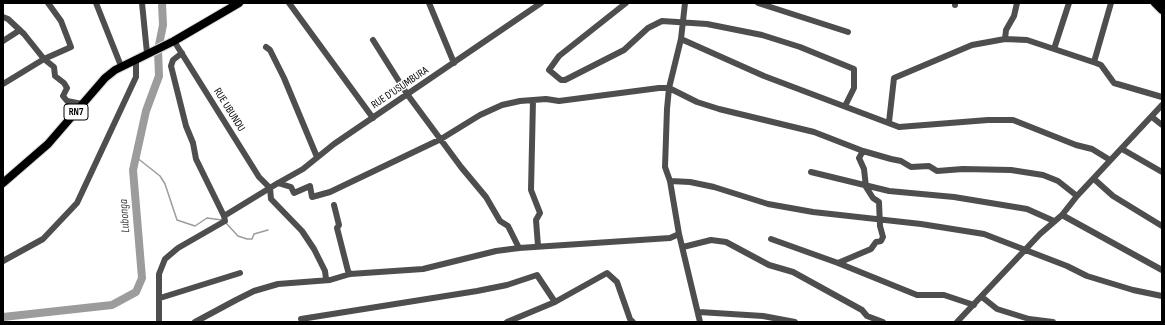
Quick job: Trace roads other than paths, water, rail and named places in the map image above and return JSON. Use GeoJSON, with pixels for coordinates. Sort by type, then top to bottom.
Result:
{"type":"FeatureCollection","features":[{"type":"Feature","properties":{"kind":"main road","name":"RN7"},"geometry":{"type":"LineString","coordinates":[[3,183],[37,155],[105,78],[121,66],[174,41],[239,3]]}},
{"type":"Feature","properties":{"kind":"main road"},"geometry":{"type":"LineString","coordinates":[[1154,3],[1162,10]]}},
{"type":"Feature","properties":{"kind":"street"},"geometry":{"type":"LineString","coordinates":[[3,84],[44,58],[71,47],[61,21],[48,3]]}},
{"type":"Feature","properties":{"kind":"street"},"geometry":{"type":"LineString","coordinates":[[96,3],[121,66]]}},
{"type":"Feature","properties":{"kind":"street"},"geometry":{"type":"LineString","coordinates":[[142,3],[151,52]]}},
{"type":"Feature","properties":{"kind":"street"},"geometry":{"type":"LineString","coordinates":[[289,3],[373,118]]}},
{"type":"Feature","properties":{"kind":"street"},"geometry":{"type":"LineString","coordinates":[[429,3],[454,63]]}},
{"type":"Feature","properties":{"kind":"street","name":"RUE D'USUMBURA"},"geometry":{"type":"LineString","coordinates":[[160,298],[159,271],[165,259],[178,248],[225,222],[224,216],[278,183],[303,170],[318,157],[373,118],[541,3]]}},
{"type":"Feature","properties":{"kind":"street"},"geometry":{"type":"LineString","coordinates":[[626,3],[559,56],[549,70],[561,80],[565,80],[624,50],[655,23],[662,21],[707,24],[762,35],[854,69],[854,88],[844,106]]}},
{"type":"Feature","properties":{"kind":"street"},"geometry":{"type":"LineString","coordinates":[[685,3],[681,39],[669,88],[665,167],[670,181],[679,234],[699,312],[700,322]]}},
{"type":"Feature","properties":{"kind":"street"},"geometry":{"type":"LineString","coordinates":[[758,3],[848,32]]}},
{"type":"Feature","properties":{"kind":"street"},"geometry":{"type":"LineString","coordinates":[[1005,39],[1006,30],[1016,10],[1017,3]]}},
{"type":"Feature","properties":{"kind":"street"},"geometry":{"type":"LineString","coordinates":[[1054,50],[1069,3]]}},
{"type":"Feature","properties":{"kind":"street"},"geometry":{"type":"LineString","coordinates":[[1094,62],[1111,3]]}},
{"type":"Feature","properties":{"kind":"street"},"geometry":{"type":"LineString","coordinates":[[3,17],[20,30],[32,42],[44,58],[54,67],[55,76],[64,83],[67,88],[63,96],[67,102],[82,104]]}},
{"type":"Feature","properties":{"kind":"street"},"geometry":{"type":"LineString","coordinates":[[3,41],[20,30]]}},
{"type":"Feature","properties":{"kind":"street"},"geometry":{"type":"LineString","coordinates":[[681,39],[764,76],[899,126],[988,120],[1013,120],[1076,145],[1092,149],[1110,160]]}},
{"type":"Feature","properties":{"kind":"street"},"geometry":{"type":"LineString","coordinates":[[889,122],[894,78],[972,45],[1005,39],[1022,39],[1094,62],[1101,65],[1114,83],[1162,97]]}},
{"type":"Feature","properties":{"kind":"street"},"geometry":{"type":"LineString","coordinates":[[373,40],[408,94],[461,167],[486,197],[500,221],[508,226],[519,248]]}},
{"type":"Feature","properties":{"kind":"street","name":"RUE UBUNDU"},"geometry":{"type":"LineString","coordinates":[[174,41],[259,177],[270,188],[271,198],[302,231],[314,249],[325,271],[326,279]]}},
{"type":"Feature","properties":{"kind":"street"},"geometry":{"type":"LineString","coordinates":[[266,47],[270,50],[284,78],[318,157]]}},
{"type":"Feature","properties":{"kind":"street"},"geometry":{"type":"LineString","coordinates":[[182,54],[173,60],[171,66],[182,111],[193,143],[196,159],[224,216]]}},
{"type":"Feature","properties":{"kind":"street"},"geometry":{"type":"LineString","coordinates":[[3,261],[43,239],[78,203],[136,76],[136,58]]}},
{"type":"Feature","properties":{"kind":"street"},"geometry":{"type":"LineString","coordinates":[[278,183],[291,187],[294,192],[310,186],[312,197],[330,192],[441,139],[480,115],[502,105],[533,100],[546,99],[559,101],[625,91],[669,88],[697,102],[814,132],[863,151],[890,159],[901,160],[911,166],[929,166],[937,171],[963,169],[1011,170],[1043,176],[1058,182],[1077,196]]}},
{"type":"Feature","properties":{"kind":"street"},"geometry":{"type":"LineString","coordinates":[[533,100],[531,190],[540,214],[536,220],[538,246]]}},
{"type":"Feature","properties":{"kind":"street"},"geometry":{"type":"LineString","coordinates":[[957,322],[1054,220],[1062,215],[1077,196],[1162,105]]}},
{"type":"Feature","properties":{"kind":"street"},"geometry":{"type":"LineString","coordinates":[[1152,117],[1162,125]]}},
{"type":"Feature","properties":{"kind":"street"},"geometry":{"type":"LineString","coordinates":[[1122,149],[1162,172]]}},
{"type":"Feature","properties":{"kind":"street"},"geometry":{"type":"LineString","coordinates":[[838,263],[871,249],[876,242],[881,241],[883,238],[879,202],[873,198],[866,187],[864,169],[859,158],[863,151]]}},
{"type":"Feature","properties":{"kind":"street"},"geometry":{"type":"LineString","coordinates":[[811,172],[866,187],[889,191],[954,197],[1027,209],[1054,220]]}},
{"type":"Feature","properties":{"kind":"street"},"geometry":{"type":"LineString","coordinates":[[1094,179],[1112,196],[1162,226]]}},
{"type":"Feature","properties":{"kind":"street"},"geometry":{"type":"LineString","coordinates":[[670,181],[690,182],[714,187],[768,204],[813,212],[880,219],[984,234],[1026,249],[1067,266],[1086,276],[1133,290],[1162,296]]}},
{"type":"Feature","properties":{"kind":"street"},"geometry":{"type":"LineString","coordinates":[[334,205],[339,225],[337,228],[350,274]]}},
{"type":"Feature","properties":{"kind":"street"},"geometry":{"type":"LineString","coordinates":[[1062,215],[1162,270]]}},
{"type":"Feature","properties":{"kind":"street"},"geometry":{"type":"LineString","coordinates":[[195,322],[236,300],[265,287],[326,279],[330,280],[350,274],[423,269],[496,251],[519,248],[670,238],[679,234]]}},
{"type":"Feature","properties":{"kind":"street"},"geometry":{"type":"LineString","coordinates":[[682,247],[711,240],[726,242],[769,265],[793,272],[862,310],[868,316],[883,322]]}},
{"type":"Feature","properties":{"kind":"street"},"geometry":{"type":"LineString","coordinates":[[770,240],[838,263],[917,295],[944,295],[974,305]]}},
{"type":"Feature","properties":{"kind":"street"},"geometry":{"type":"LineString","coordinates":[[160,322],[160,298],[240,273]]}},
{"type":"Feature","properties":{"kind":"street"},"geometry":{"type":"LineString","coordinates":[[507,322],[555,302],[607,273],[617,282],[630,319],[633,322]]}},
{"type":"Feature","properties":{"kind":"street"},"geometry":{"type":"LineString","coordinates":[[301,319],[477,291],[508,285],[537,275],[555,302]]}},
{"type":"Feature","properties":{"kind":"street"},"geometry":{"type":"LineString","coordinates":[[982,297],[997,309],[1029,319],[1053,322]]}},
{"type":"Feature","properties":{"kind":"street"},"geometry":{"type":"LineString","coordinates":[[699,312],[764,316],[795,322]]}},
{"type":"Feature","properties":{"kind":"waterway","name":"Lubonga"},"geometry":{"type":"LineString","coordinates":[[3,317],[112,305],[136,292],[142,278],[133,170],[146,111],[159,76],[158,50],[163,25],[162,3]]}},
{"type":"Feature","properties":{"kind":"waterway"},"geometry":{"type":"LineString","coordinates":[[136,157],[160,176],[165,184],[177,220],[195,226],[207,218],[222,220]]}},
{"type":"Feature","properties":{"kind":"waterway"},"geometry":{"type":"LineString","coordinates":[[226,223],[238,236],[247,239],[252,239],[254,234],[268,230]]}}]}
